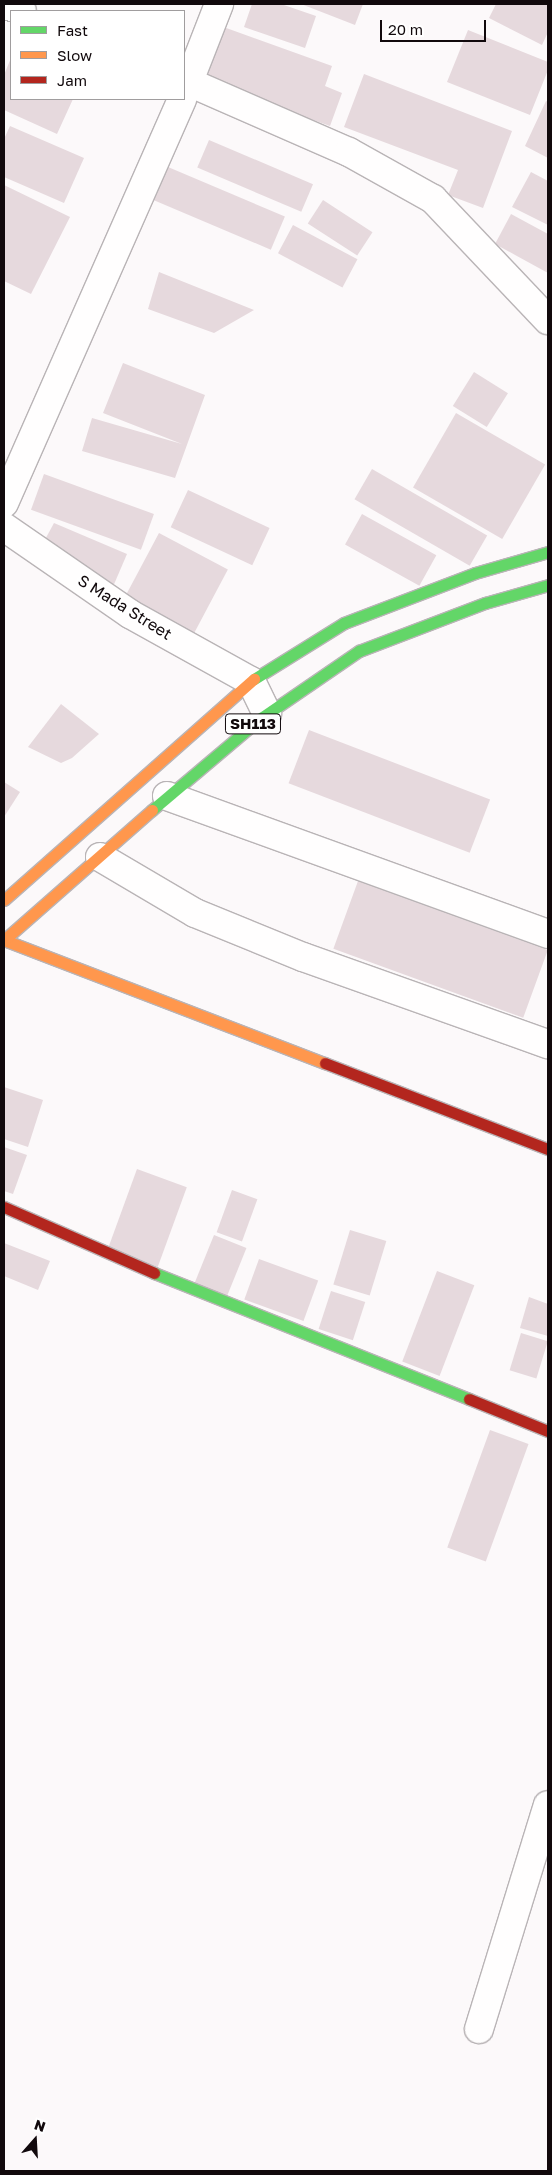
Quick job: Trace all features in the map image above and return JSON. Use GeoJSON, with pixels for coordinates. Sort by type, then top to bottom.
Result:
{"type":"FeatureCollection","features":[{"type":"Feature","properties":{"kind":"main road","name":"SH113"},"geometry":{"type":"LineString","coordinates":[[4,900],[251,681],[344,623],[474,573],[548,552]]}},
{"type":"Feature","properties":{"kind":"main road","name":"SH113"},"geometry":{"type":"LineString","coordinates":[[4,940],[167,796],[267,714],[359,651],[485,603],[548,585]]}},
{"type":"Feature","properties":{"kind":"main road"},"geometry":{"type":"LineString","coordinates":[[4,940],[548,1149]]}},
{"type":"Feature","properties":{"kind":"main road"},"geometry":{"type":"LineString","coordinates":[[4,1206],[138,1267],[548,1431]]}},
{"type":"Feature","properties":{"kind":"street"},"geometry":{"type":"LineString","coordinates":[[4,4],[19,10]]}},
{"type":"Feature","properties":{"kind":"street"},"geometry":{"type":"LineString","coordinates":[[219,4],[185,89],[349,152],[433,199],[548,320]]}},
{"type":"Feature","properties":{"kind":"street"},"geometry":{"type":"LineString","coordinates":[[4,503],[180,100]]}},
{"type":"Feature","properties":{"kind":"street","name":"S Mada Street"},"geometry":{"type":"LineString","coordinates":[[4,527],[130,614],[251,681]]}},
{"type":"Feature","properties":{"kind":"street"},"geometry":{"type":"LineString","coordinates":[[251,681],[267,714]]}},
{"type":"Feature","properties":{"kind":"street"},"geometry":{"type":"LineString","coordinates":[[167,796],[548,934]]}},
{"type":"Feature","properties":{"kind":"street"},"geometry":{"type":"LineString","coordinates":[[100,857],[195,913],[303,957],[548,1044]]}},
{"type":"Feature","properties":{"kind":"street"},"geometry":{"type":"LineString","coordinates":[[479,2029],[546,1822]]}},
{"type":"Feature","properties":{"kind":"building"},"geometry":{"type":"Polygon","coordinates":[[[252,4],[281,4],[316,16],[305,48],[244,27],[252,4]]]}},
{"type":"Feature","properties":{"kind":"building"},"geometry":{"type":"Polygon","coordinates":[[[301,4],[363,4],[355,25],[301,4]]]}},
{"type":"Feature","properties":{"kind":"building"},"geometry":{"type":"Polygon","coordinates":[[[496,4],[548,4],[548,32],[542,45],[489,18],[496,4]]]}},
{"type":"Feature","properties":{"kind":"building"},"geometry":{"type":"Polygon","coordinates":[[[218,25],[332,66],[325,86],[342,93],[330,126],[198,79],[218,25]]]}},
{"type":"Feature","properties":{"kind":"building"},"geometry":{"type":"Polygon","coordinates":[[[468,30],[548,62],[548,70],[530,115],[447,82],[468,30]]]}},
{"type":"Feature","properties":{"kind":"building"},"geometry":{"type":"Polygon","coordinates":[[[10,60],[10,100],[73,100],[57,134],[4,110],[4,75],[10,60]]]}},
{"type":"Feature","properties":{"kind":"building"},"geometry":{"type":"Polygon","coordinates":[[[364,74],[512,131],[483,208],[448,195],[458,170],[344,127],[364,74]]]}},
{"type":"Feature","properties":{"kind":"building"},"geometry":{"type":"Polygon","coordinates":[[[546,101],[548,102],[548,158],[525,146],[546,101]]]}},
{"type":"Feature","properties":{"kind":"building"},"geometry":{"type":"Polygon","coordinates":[[[10,126],[84,158],[64,203],[4,177],[4,139],[10,126]]]}},
{"type":"Feature","properties":{"kind":"building"},"geometry":{"type":"Polygon","coordinates":[[[209,140],[313,184],[301,212],[197,168],[209,140]]]}},
{"type":"Feature","properties":{"kind":"building"},"geometry":{"type":"Polygon","coordinates":[[[168,167],[285,217],[271,250],[154,200],[168,167]]]}},
{"type":"Feature","properties":{"kind":"building"},"geometry":{"type":"Polygon","coordinates":[[[531,172],[548,181],[548,225],[512,207],[531,172]]]}},
{"type":"Feature","properties":{"kind":"building"},"geometry":{"type":"Polygon","coordinates":[[[4,185],[70,217],[31,294],[4,281],[4,185]]]}},
{"type":"Feature","properties":{"kind":"building"},"geometry":{"type":"Polygon","coordinates":[[[323,200],[372,232],[357,256],[308,223],[323,200]]]}},
{"type":"Feature","properties":{"kind":"building"},"geometry":{"type":"Polygon","coordinates":[[[511,214],[548,234],[548,273],[495,244],[511,214]]]}},
{"type":"Feature","properties":{"kind":"building"},"geometry":{"type":"Polygon","coordinates":[[[293,225],[357,259],[342,288],[278,253],[293,225]]]}},
{"type":"Feature","properties":{"kind":"building"},"geometry":{"type":"Polygon","coordinates":[[[159,272],[254,310],[214,333],[148,309],[159,272]]]}},
{"type":"Feature","properties":{"kind":"building"},"geometry":{"type":"Polygon","coordinates":[[[123,363],[205,395],[175,478],[82,451],[92,418],[182,444],[103,413],[123,363]]]}},
{"type":"Feature","properties":{"kind":"building"},"geometry":{"type":"Polygon","coordinates":[[[474,372],[508,393],[487,427],[453,406],[474,372]]]}},
{"type":"Feature","properties":{"kind":"building"},"geometry":{"type":"Polygon","coordinates":[[[456,413],[545,464],[502,539],[413,487],[456,413]]]}},
{"type":"Feature","properties":{"kind":"building"},"geometry":{"type":"Polygon","coordinates":[[[372,469],[487,536],[470,566],[354,499],[372,469]]]}},
{"type":"Feature","properties":{"kind":"building"},"geometry":{"type":"Polygon","coordinates":[[[44,474],[154,514],[141,550],[31,510],[44,474]]]}},
{"type":"Feature","properties":{"kind":"building"},"geometry":{"type":"Polygon","coordinates":[[[188,490],[270,528],[252,565],[171,527],[188,490]]]}},
{"type":"Feature","properties":{"kind":"building"},"geometry":{"type":"Polygon","coordinates":[[[362,514],[436,555],[419,586],[345,545],[362,514]]]}},
{"type":"Feature","properties":{"kind":"building"},"geometry":{"type":"Polygon","coordinates":[[[54,523],[127,554],[109,596],[41,547],[54,523]]]}},
{"type":"Feature","properties":{"kind":"building"},"geometry":{"type":"Polygon","coordinates":[[[159,533],[228,570],[192,637],[123,600],[159,533]]]}},
{"type":"Feature","properties":{"kind":"building"},"geometry":{"type":"Polygon","coordinates":[[[61,704],[99,734],[72,758],[61,763],[28,747],[61,704]]]}},
{"type":"Feature","properties":{"kind":"building"},"geometry":{"type":"Polygon","coordinates":[[[309,730],[490,800],[470,853],[289,783],[309,730]]]}},
{"type":"Feature","properties":{"kind":"building"},"geometry":{"type":"Polygon","coordinates":[[[4,782],[20,792],[4,817],[4,782]]]}},
{"type":"Feature","properties":{"kind":"building"},"geometry":{"type":"Polygon","coordinates":[[[358,881],[548,950],[523,1018],[333,949],[358,881]]]}},
{"type":"Feature","properties":{"kind":"building"},"geometry":{"type":"Polygon","coordinates":[[[4,1087],[43,1100],[28,1147],[4,1139],[4,1087]]]}},
{"type":"Feature","properties":{"kind":"building"},"geometry":{"type":"Polygon","coordinates":[[[4,1147],[27,1155],[13,1194],[4,1191],[4,1147]]]}},
{"type":"Feature","properties":{"kind":"building"},"geometry":{"type":"Polygon","coordinates":[[[137,1169],[187,1187],[158,1267],[108,1249],[137,1169]]]}},
{"type":"Feature","properties":{"kind":"building"},"geometry":{"type":"Polygon","coordinates":[[[232,1190],[257,1199],[242,1242],[217,1232],[232,1190]]]}},
{"type":"Feature","properties":{"kind":"building"},"geometry":{"type":"Polygon","coordinates":[[[350,1230],[386,1241],[370,1296],[333,1285],[350,1230]]]}},
{"type":"Feature","properties":{"kind":"building"},"geometry":{"type":"Polygon","coordinates":[[[214,1235],[246,1248],[227,1296],[195,1283],[214,1235]]]}},
{"type":"Feature","properties":{"kind":"building"},"geometry":{"type":"Polygon","coordinates":[[[4,1243],[50,1261],[38,1290],[4,1276],[4,1243]]]}},
{"type":"Feature","properties":{"kind":"building"},"geometry":{"type":"Polygon","coordinates":[[[259,1259],[318,1281],[303,1321],[244,1299],[259,1259]]]}},
{"type":"Feature","properties":{"kind":"building"},"geometry":{"type":"Polygon","coordinates":[[[437,1271],[474,1285],[440,1376],[402,1362],[437,1271]]]}},
{"type":"Feature","properties":{"kind":"building"},"geometry":{"type":"Polygon","coordinates":[[[331,1291],[365,1302],[353,1340],[319,1329],[331,1291]]]}},
{"type":"Feature","properties":{"kind":"building"},"geometry":{"type":"Polygon","coordinates":[[[529,1297],[548,1304],[548,1336],[520,1328],[529,1297]]]}},
{"type":"Feature","properties":{"kind":"building"},"geometry":{"type":"Polygon","coordinates":[[[521,1333],[548,1341],[536,1378],[510,1370],[521,1333]]]}},
{"type":"Feature","properties":{"kind":"building"},"geometry":{"type":"Polygon","coordinates":[[[490,1430],[529,1444],[486,1561],[447,1547],[490,1430]]]}},
{"type":"Feature","properties":{"kind":"traffic: fast"},"geometry":{"type":"LineString","coordinates":[[254,679],[344,623],[475,573],[548,552]]}},
{"type":"Feature","properties":{"kind":"traffic: fast"},"geometry":{"type":"LineString","coordinates":[[152,810],[261,718],[359,651],[485,603],[548,585]]}},
{"type":"Feature","properties":{"kind":"traffic: fast"},"geometry":{"type":"LineString","coordinates":[[154,1273],[469,1399]]}},
{"type":"Feature","properties":{"kind":"traffic: slow"},"geometry":{"type":"LineString","coordinates":[[4,900],[254,679]]}},
{"type":"Feature","properties":{"kind":"traffic: slow"},"geometry":{"type":"LineString","coordinates":[[4,940],[152,810]]}},
{"type":"Feature","properties":{"kind":"traffic: slow"},"geometry":{"type":"LineString","coordinates":[[4,940],[325,1063]]}},
{"type":"Feature","properties":{"kind":"traffic: jam"},"geometry":{"type":"LineString","coordinates":[[325,1063],[548,1149]]}},
{"type":"Feature","properties":{"kind":"traffic: jam"},"geometry":{"type":"LineString","coordinates":[[4,1207],[154,1273]]}},
{"type":"Feature","properties":{"kind":"traffic: jam"},"geometry":{"type":"LineString","coordinates":[[469,1399],[548,1431]]}}]}
